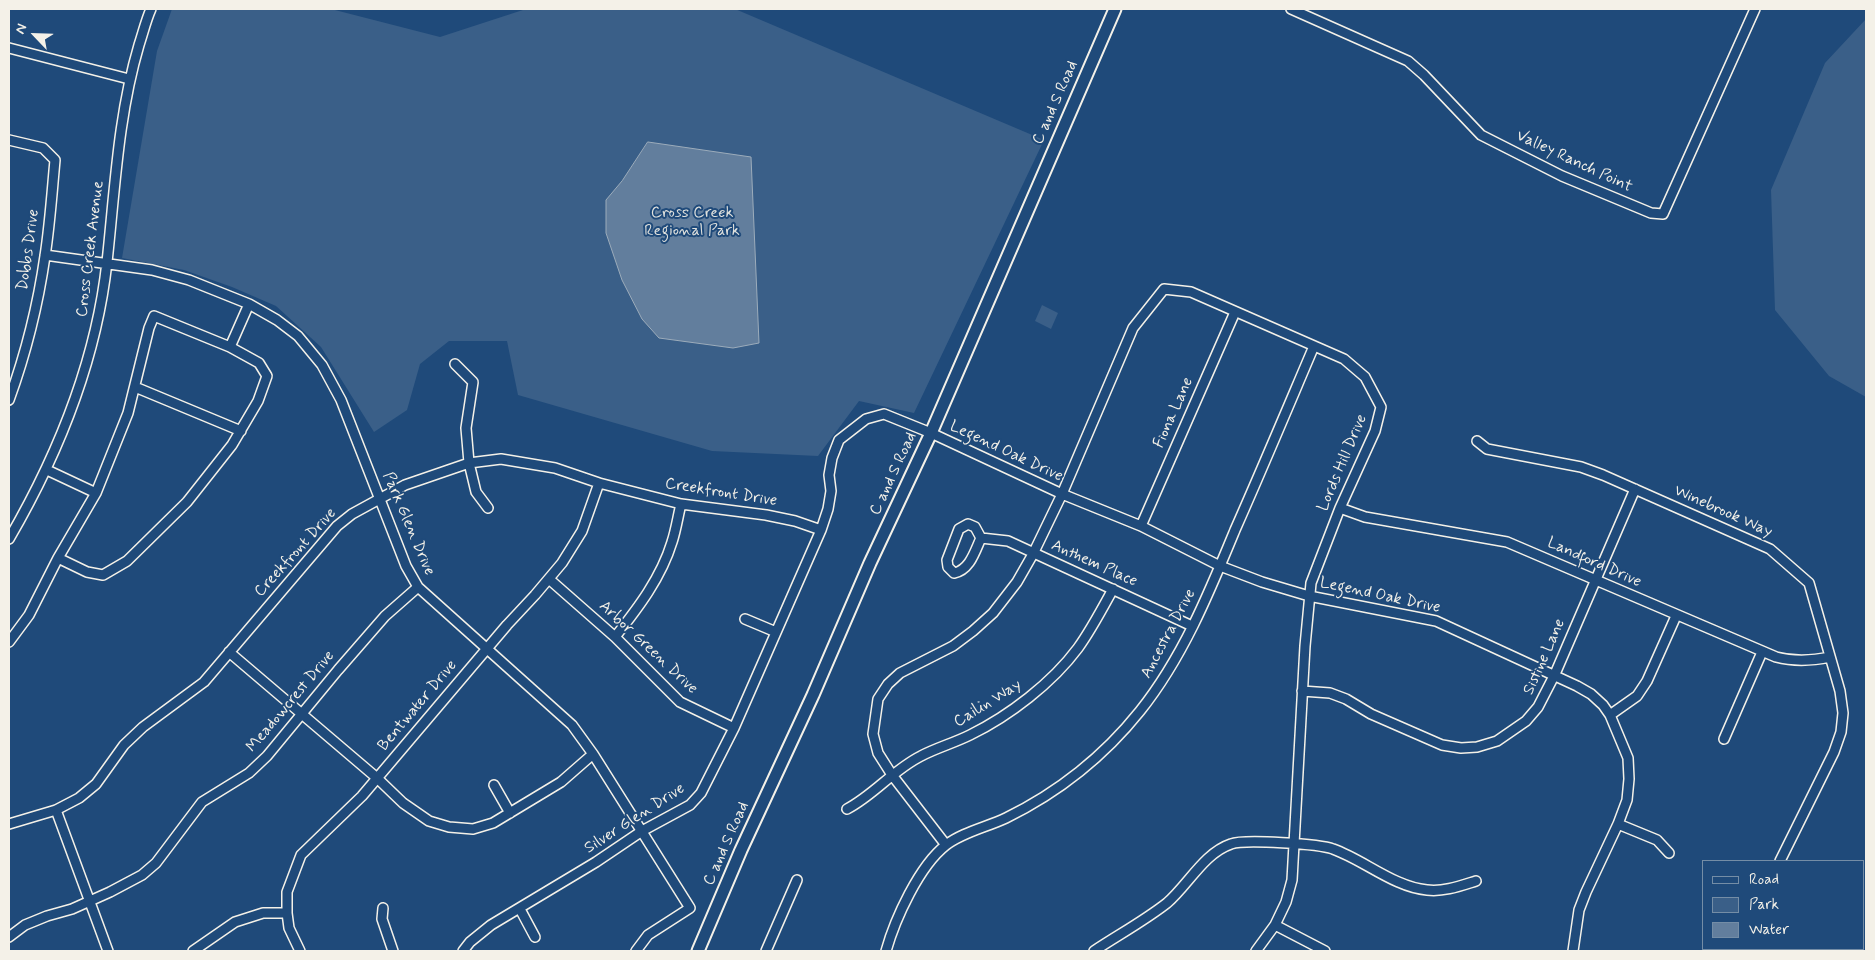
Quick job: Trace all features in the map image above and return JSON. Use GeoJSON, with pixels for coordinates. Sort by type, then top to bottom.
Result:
{"type":"FeatureCollection","features":[{"type":"Feature","properties":{"kind":"main road","name":"C and S Road"},"geometry":{"type":"LineString","coordinates":[[698,951],[870,563],[931,433],[1115,9]]}},
{"type":"Feature","properties":{"kind":"street","name":"Cross Creek Avenue"},"geometry":{"type":"LineString","coordinates":[[9,539],[47,470],[84,374],[98,318],[107,264],[112,198],[129,79],[151,9]]}},
{"type":"Feature","properties":{"kind":"street","name":"Valley Ranch Point"},"geometry":{"type":"LineString","coordinates":[[1291,9],[1408,61],[1424,74],[1481,135],[1562,176],[1651,213],[1663,214],[1755,9]]}},
{"type":"Feature","properties":{"kind":"street"},"geometry":{"type":"LineString","coordinates":[[9,48],[129,79]]}},
{"type":"Feature","properties":{"kind":"street","name":"Dobbs Drive"},"geometry":{"type":"LineString","coordinates":[[9,140],[43,148],[55,160],[45,255],[35,314],[22,366],[9,400]]}},
{"type":"Feature","properties":{"kind":"street","name":"Park Glen Drive"},"geometry":{"type":"LineString","coordinates":[[45,255],[152,270],[189,280],[249,304],[277,320],[298,336],[322,365],[341,400],[406,566],[418,587],[572,725],[593,754],[690,908],[648,935],[636,951]]}},
{"type":"Feature","properties":{"kind":"street","name":"Lords Hill Drive"},"geometry":{"type":"LineString","coordinates":[[1062,494],[1133,328],[1164,288],[1191,292],[1344,359],[1365,377],[1381,407],[1375,432],[1340,508],[1319,561],[1309,596],[1293,844]]}},
{"type":"Feature","properties":{"kind":"street"},"geometry":{"type":"LineString","coordinates":[[230,346],[249,304]]}},
{"type":"Feature","properties":{"kind":"street","name":"Fiona Lane"},"geometry":{"type":"LineString","coordinates":[[1140,526],[1235,312]]}},
{"type":"Feature","properties":{"kind":"street"},"geometry":{"type":"LineString","coordinates":[[9,642],[29,615],[58,558],[96,493],[128,413],[149,328],[154,316],[230,346],[259,363],[267,376],[258,401],[232,445],[187,502],[127,561],[103,575],[87,572],[58,558]]}},
{"type":"Feature","properties":{"kind":"street","name":"Ancestra Drive"},"geometry":{"type":"LineString","coordinates":[[886,951],[913,887],[924,868],[946,845],[1005,818],[1042,798],[1090,763],[1126,727],[1161,684],[1192,626],[1220,566],[1314,346]]}},
{"type":"Feature","properties":{"kind":"street"},"geometry":{"type":"LineString","coordinates":[[455,364],[473,382],[466,428],[470,463],[476,492],[488,508]]}},
{"type":"Feature","properties":{"kind":"street"},"geometry":{"type":"LineString","coordinates":[[135,387],[241,431]]}},
{"type":"Feature","properties":{"kind":"street","name":"Silver Glen Drive"},"geometry":{"type":"LineString","coordinates":[[463,951],[470,942],[490,925],[520,909],[596,862],[642,831],[690,805],[700,793],[734,728],[821,530],[832,491],[829,475],[832,458],[839,440],[866,419],[884,414],[931,433]]}},
{"type":"Feature","properties":{"kind":"street","name":"Legend Oak Drive"},"geometry":{"type":"LineString","coordinates":[[931,433],[1062,494],[1140,526],[1220,566],[1262,582],[1309,596],[1436,621],[1555,674],[1591,694],[1603,705],[1610,715],[1628,758],[1629,778],[1627,800],[1583,901],[1575,927],[1573,951]]}},
{"type":"Feature","properties":{"kind":"street","name":"Winebrook Way"},"geometry":{"type":"LineString","coordinates":[[1477,441],[1487,449],[1581,467],[1635,489],[1770,549],[1809,583],[1840,691],[1843,713],[1841,732],[1834,752],[1780,860]]}},
{"type":"Feature","properties":{"kind":"street","name":"Creekfront Drive"},"geometry":{"type":"LineString","coordinates":[[9,824],[56,810],[79,798],[96,784],[124,746],[142,727],[204,682],[337,526],[352,514],[405,485],[470,463],[501,459],[555,468],[599,483],[681,504],[766,515],[795,521],[821,530]]}},
{"type":"Feature","properties":{"kind":"street"},"geometry":{"type":"LineString","coordinates":[[47,470],[96,493]]}},
{"type":"Feature","properties":{"kind":"street","name":"Bentwater Drive"},"geometry":{"type":"LineString","coordinates":[[300,951],[289,928],[287,892],[301,855],[362,796],[486,649],[549,579],[571,551],[582,531],[599,483]]}},
{"type":"Feature","properties":{"kind":"street","name":"Sistine Lane"},"geometry":{"type":"LineString","coordinates":[[1302,691],[1330,694],[1442,746],[1477,747],[1498,741],[1526,721],[1538,707],[1555,674],[1635,489]]}},
{"type":"Feature","properties":{"kind":"street"},"geometry":{"type":"LineString","coordinates":[[946,845],[892,775],[878,753],[873,734],[878,700],[888,684],[900,673],[953,646],[993,613],[1017,582],[1062,494]]}},
{"type":"Feature","properties":{"kind":"street"},"geometry":{"type":"LineString","coordinates":[[614,637],[641,605],[662,567],[673,541],[681,504]]}},
{"type":"Feature","properties":{"kind":"street","name":"Landford Drive"},"geometry":{"type":"LineString","coordinates":[[1340,508],[1365,517],[1507,542],[1762,652],[1791,661],[1809,661],[1830,657]]}},
{"type":"Feature","properties":{"kind":"street","name":"Anthem Place"},"geometry":{"type":"LineString","coordinates":[[968,524],[975,528],[981,538],[968,565],[960,572],[954,572],[948,567],[947,560],[959,529],[968,524]]}},
{"type":"Feature","properties":{"kind":"street","name":"Anthem Place"},"geometry":{"type":"LineString","coordinates":[[981,538],[1008,541],[1192,626]]}},
{"type":"Feature","properties":{"kind":"street","name":"Arbor Green Drive"},"geometry":{"type":"LineString","coordinates":[[549,579],[614,637],[680,702],[734,728]]}},
{"type":"Feature","properties":{"kind":"street","name":"Meadowcrest Drive"},"geometry":{"type":"LineString","coordinates":[[9,937],[40,919],[89,902],[142,875],[156,862],[202,802],[249,773],[266,756],[385,616],[418,587]]}},
{"type":"Feature","properties":{"kind":"street","name":"Cailin Way"},"geometry":{"type":"LineString","coordinates":[[848,809],[863,801],[892,775],[920,756],[971,735],[1031,696],[1059,670],[1078,648],[1113,589]]}},
{"type":"Feature","properties":{"kind":"street"},"geometry":{"type":"LineString","coordinates":[[1610,715],[1637,696],[1647,681],[1676,616]]}},
{"type":"Feature","properties":{"kind":"street"},"geometry":{"type":"LineString","coordinates":[[745,619],[776,632]]}},
{"type":"Feature","properties":{"kind":"street"},"geometry":{"type":"LineString","coordinates":[[229,652],[377,778],[403,803],[428,821],[449,827],[473,828],[493,823],[561,782],[593,754]]}},
{"type":"Feature","properties":{"kind":"street"},"geometry":{"type":"LineString","coordinates":[[1724,739],[1762,652]]}},
{"type":"Feature","properties":{"kind":"street"},"geometry":{"type":"LineString","coordinates":[[494,785],[510,813]]}},
{"type":"Feature","properties":{"kind":"street"},"geometry":{"type":"LineString","coordinates":[[56,810],[108,951]]}},
{"type":"Feature","properties":{"kind":"street"},"geometry":{"type":"LineString","coordinates":[[1618,824],[1657,840],[1669,853]]}},
{"type":"Feature","properties":{"kind":"street"},"geometry":{"type":"LineString","coordinates":[[1094,951],[1166,903],[1184,887],[1211,857],[1231,844],[1250,841],[1332,848],[1410,886],[1427,890],[1446,890],[1476,882]]}},
{"type":"Feature","properties":{"kind":"street"},"geometry":{"type":"LineString","coordinates":[[1256,951],[1275,924],[1286,902],[1292,880],[1293,844]]}},
{"type":"Feature","properties":{"kind":"street"},"geometry":{"type":"LineString","coordinates":[[766,951],[797,880]]}},
{"type":"Feature","properties":{"kind":"street"},"geometry":{"type":"LineString","coordinates":[[383,908],[382,919],[393,951]]}},
{"type":"Feature","properties":{"kind":"street"},"geometry":{"type":"LineString","coordinates":[[520,909],[535,937]]}},
{"type":"Feature","properties":{"kind":"street"},"geometry":{"type":"LineString","coordinates":[[196,950],[235,922],[263,913],[287,913]]}},
{"type":"Feature","properties":{"kind":"street"},"geometry":{"type":"LineString","coordinates":[[1275,924],[1326,951]]}},
{"type":"Feature","properties":{"kind":"green space","name":"Cross Creek Regional Park"},"geometry":{"type":"Polygon","coordinates":[[[172,9],[331,9],[440,37],[526,9],[735,9],[1044,140],[914,413],[859,401],[818,456],[712,451],[518,395],[507,341],[449,341],[420,364],[407,410],[374,432],[321,347],[276,306],[232,287],[184,270],[122,258],[157,51],[172,9]]]}},
{"type":"Feature","properties":{"kind":"green space"},"geometry":{"type":"Polygon","coordinates":[[[1866,19],[1866,397],[1829,376],[1775,310],[1771,190],[1825,63],[1866,19]]]}},
{"type":"Feature","properties":{"kind":"green space"},"geometry":{"type":"Polygon","coordinates":[[[1042,305],[1058,313],[1051,329],[1035,321],[1042,305]]]}},
{"type":"Feature","properties":{"kind":"water"},"geometry":{"type":"Polygon","coordinates":[[[648,142],[751,157],[759,343],[733,348],[659,338],[642,319],[622,280],[606,233],[606,200],[622,181],[648,142]]]}}]}
